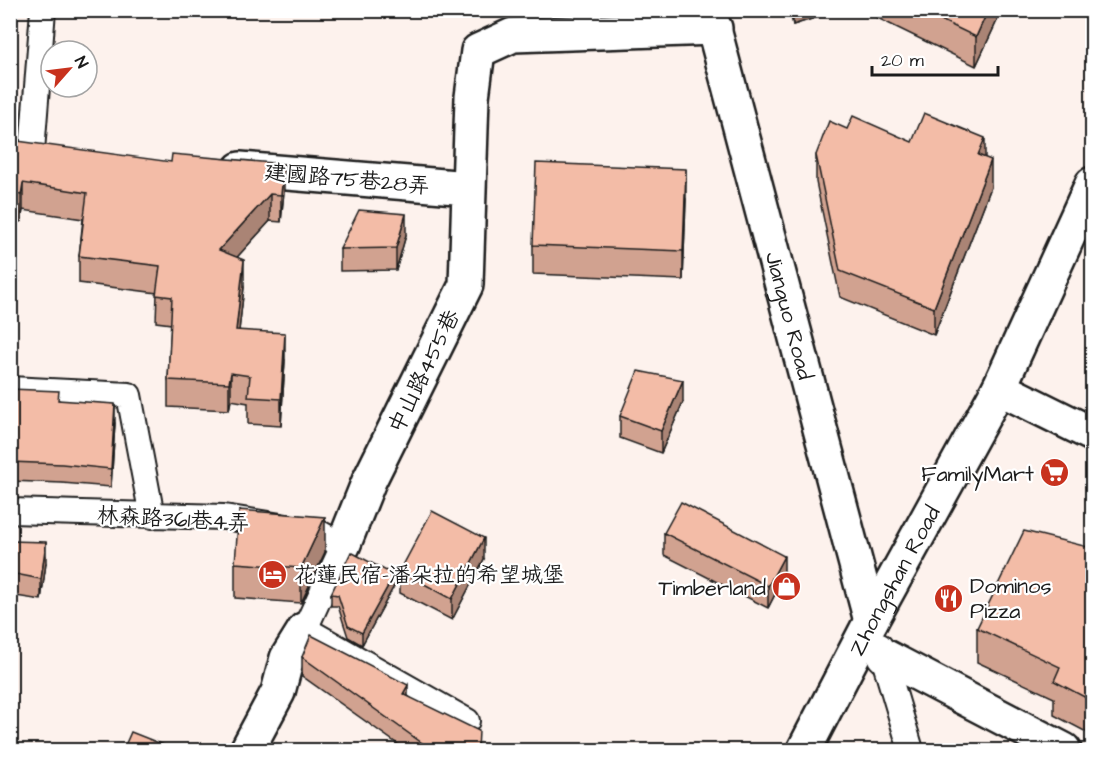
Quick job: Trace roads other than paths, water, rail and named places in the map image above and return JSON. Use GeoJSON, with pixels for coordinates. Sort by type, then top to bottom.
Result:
{"type":"FeatureCollection","features":[{"type":"Feature","properties":{"kind":"street","name":"中山路455巷"},"geometry":{"type":"LineString","coordinates":[[343,546],[369,481],[466,285],[472,97],[478,51],[513,35],[712,20]]}},
{"type":"Feature","properties":{"kind":"street","name":"Jianguo Road"},"geometry":{"type":"LineString","coordinates":[[712,20],[871,621]]}},
{"type":"Feature","properties":{"kind":"street"},"geometry":{"type":"LineString","coordinates":[[21,150],[67,154]]}},
{"type":"Feature","properties":{"kind":"street","name":"建國路75巷28弄"},"geometry":{"type":"LineString","coordinates":[[208,166],[468,188]]}},
{"type":"Feature","properties":{"kind":"street","name":"Zhongshan Road"},"geometry":{"type":"LineString","coordinates":[[804,750],[871,621],[999,388],[1092,184]]}},
{"type":"Feature","properties":{"kind":"street"},"geometry":{"type":"LineString","coordinates":[[999,388],[1092,434]]}},
{"type":"Feature","properties":{"kind":"street"},"geometry":{"type":"LineString","coordinates":[[247,750],[278,692],[287,658],[305,629]]}},
{"type":"Feature","properties":{"kind":"street"},"geometry":{"type":"LineString","coordinates":[[884,656],[1064,750]]}},
{"type":"Feature","properties":{"kind":"lane"},"geometry":{"type":"LineString","coordinates":[[21,150],[43,10]]}},
{"type":"Feature","properties":{"kind":"lane"},"geometry":{"type":"LineString","coordinates":[[10,388],[129,395],[152,516]]}},
{"type":"Feature","properties":{"kind":"lane","name":"林森路361巷4弄"},"geometry":{"type":"LineString","coordinates":[[10,512],[224,518],[318,532],[343,546]]}},
{"type":"Feature","properties":{"kind":"lane"},"geometry":{"type":"LineString","coordinates":[[343,546],[305,629],[467,721]]}},
{"type":"Feature","properties":{"kind":"lane"},"geometry":{"type":"LineString","coordinates":[[871,621],[884,656],[911,750]]}},
{"type":"Feature","properties":{"kind":"place","name":"FamilyMart"},"geometry":{"type":"Point","coordinates":[1055,473]}},
{"type":"Feature","properties":{"kind":"place","name":"花蓮民宿-潘朵拉的希望城堡"},"geometry":{"type":"Point","coordinates":[273,574]}},
{"type":"Feature","properties":{"kind":"place","name":"Timberland"},"geometry":{"type":"Point","coordinates":[787,587]}},
{"type":"Feature","properties":{"kind":"place","name":"Dominos Pizza"},"geometry":{"type":"Point","coordinates":[949,598]}}]}
